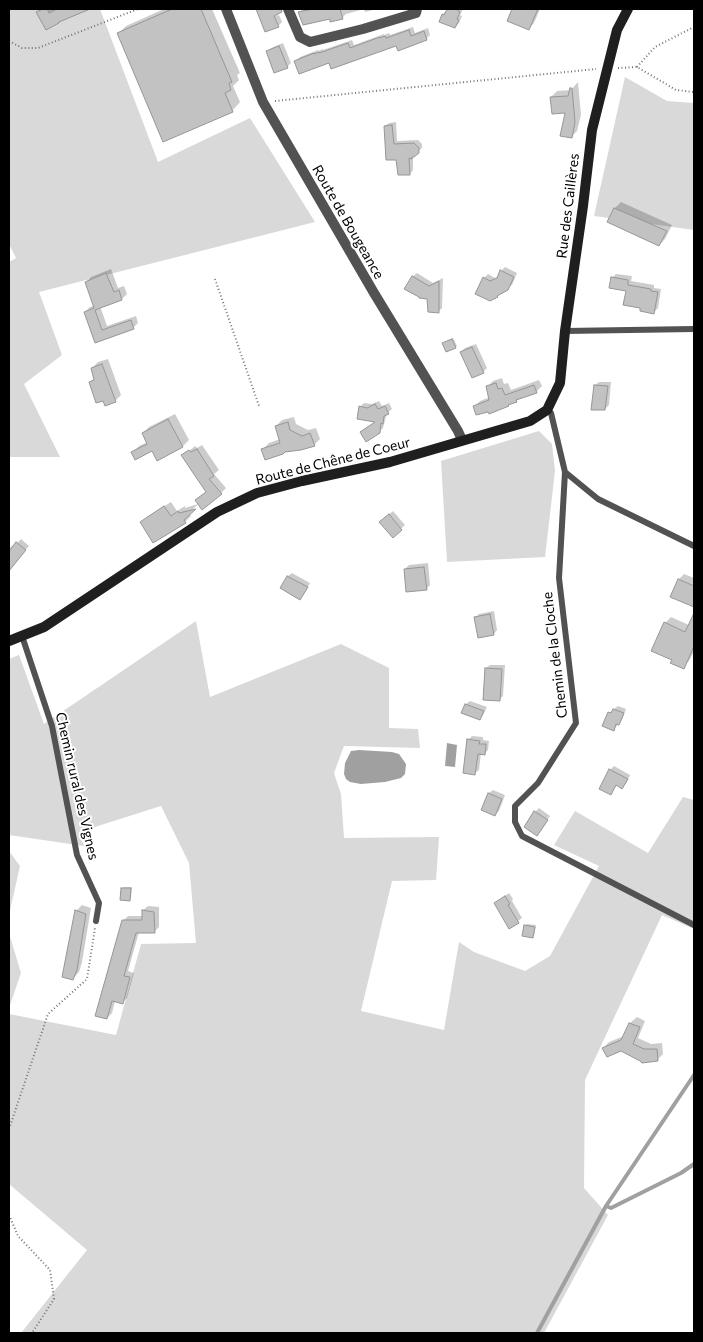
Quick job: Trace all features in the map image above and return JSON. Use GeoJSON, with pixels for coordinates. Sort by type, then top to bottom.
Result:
{"type":"FeatureCollection","features":[{"type":"Feature","properties":{"kind":"street","name":"Route de Bougeance"},"geometry":{"type":"LineString","coordinates":[[226,9],[263,102],[369,285],[462,440]]}},
{"type":"Feature","properties":{"kind":"street"},"geometry":{"type":"LineString","coordinates":[[288,9],[300,37],[310,42],[416,13],[417,9]]}},
{"type":"Feature","properties":{"kind":"street","name":"Rue des Caillères"},"geometry":{"type":"LineString","coordinates":[[547,410],[560,384],[565,331],[584,206],[592,130],[617,30],[628,9]]}},
{"type":"Feature","properties":{"kind":"street","name":"Route de Chêne de Coeur"},"geometry":{"type":"LineString","coordinates":[[9,641],[44,627],[217,512],[257,494],[302,481],[390,462],[530,421],[547,410]]}},
{"type":"Feature","properties":{"kind":"lane"},"geometry":{"type":"LineString","coordinates":[[565,331],[694,329]]}},
{"type":"Feature","properties":{"kind":"lane","name":"Chemin de la Cloche"},"geometry":{"type":"LineString","coordinates":[[547,410],[551,413],[565,472],[559,578],[576,724],[538,783],[515,806],[515,822],[522,836],[694,925]]}},
{"type":"Feature","properties":{"kind":"lane"},"geometry":{"type":"LineString","coordinates":[[565,472],[598,499],[694,546]]}},
{"type":"Feature","properties":{"kind":"lane","name":"Chemin rural des Vignes"},"geometry":{"type":"LineString","coordinates":[[22,636],[52,726],[77,856],[99,903],[96,921]]}},
{"type":"Feature","properties":{"kind":"path"},"geometry":{"type":"LineString","coordinates":[[9,41],[22,48],[38,48],[138,9]]}},
{"type":"Feature","properties":{"kind":"path"},"geometry":{"type":"LineString","coordinates":[[637,67],[655,47],[694,27]]}},
{"type":"Feature","properties":{"kind":"path"},"geometry":{"type":"LineString","coordinates":[[263,102],[608,68],[637,67],[676,90],[694,92]]}},
{"type":"Feature","properties":{"kind":"path"},"geometry":{"type":"LineString","coordinates":[[215,280],[259,406]]}},
{"type":"Feature","properties":{"kind":"path"},"geometry":{"type":"LineString","coordinates":[[9,1128],[48,1014],[87,979],[96,921]]}},
{"type":"Feature","properties":{"kind":"path"},"geometry":{"type":"LineString","coordinates":[[9,1215],[18,1236],[50,1270],[54,1299],[32,1333]]}},
{"type":"Feature","properties":{"kind":"shaded area"},"geometry":{"type":"Polygon","coordinates":[[[9,9],[100,9],[158,162],[250,118],[315,222],[39,292],[62,355],[24,384],[60,457],[9,457],[9,262],[16,258],[9,244],[9,9]]]}},
{"type":"Feature","properties":{"kind":"shaded area"},"geometry":{"type":"Polygon","coordinates":[[[625,77],[667,101],[694,103],[694,230],[594,216],[625,77]]]}},
{"type":"Feature","properties":{"kind":"shaded area"},"geometry":{"type":"Polygon","coordinates":[[[539,431],[552,444],[555,471],[545,557],[447,562],[441,461],[539,431]]]}},
{"type":"Feature","properties":{"kind":"shaded area"},"geometry":{"type":"Polygon","coordinates":[[[196,621],[210,697],[341,644],[389,668],[389,728],[418,729],[420,748],[344,746],[334,773],[341,794],[344,838],[439,837],[436,880],[392,881],[361,1011],[444,1030],[459,942],[474,952],[525,971],[550,956],[599,866],[554,845],[575,811],[648,853],[683,797],[694,800],[694,929],[662,915],[585,1080],[584,1188],[608,1215],[544,1333],[21,1333],[87,1250],[9,1184],[9,1014],[116,1035],[141,944],[196,943],[189,863],[161,806],[79,832],[84,846],[9,835],[9,659],[19,655],[44,724],[196,621]]]}},
{"type":"Feature","properties":{"kind":"shaded area"},"geometry":{"type":"Polygon","coordinates":[[[447,743],[457,745],[455,767],[445,766],[447,743]]]}},
{"type":"Feature","properties":{"kind":"shaded area"},"geometry":{"type":"Polygon","coordinates":[[[351,751],[399,754],[406,764],[405,774],[401,778],[385,782],[361,784],[350,782],[344,774],[345,763],[351,751]]]}},
{"type":"Feature","properties":{"kind":"shaded area"},"geometry":{"type":"Polygon","coordinates":[[[9,851],[20,866],[9,915],[9,851]]]}},
{"type":"Feature","properties":{"kind":"shaded area"},"geometry":{"type":"Polygon","coordinates":[[[9,933],[21,973],[9,1008],[9,933]]]}},
{"type":"Feature","properties":{"kind":"building"},"geometry":{"type":"Polygon","coordinates":[[[47,9],[49,13],[57,9],[90,9],[59,22],[46,30],[36,12],[47,9]]]}},
{"type":"Feature","properties":{"kind":"building"},"geometry":{"type":"Polygon","coordinates":[[[172,9],[201,9],[232,82],[229,83],[231,90],[225,93],[233,112],[163,142],[117,33],[172,9]]]}},
{"type":"Feature","properties":{"kind":"building"},"geometry":{"type":"Polygon","coordinates":[[[256,9],[281,9],[282,12],[274,16],[279,27],[265,32],[256,9]]]}},
{"type":"Feature","properties":{"kind":"building"},"geometry":{"type":"Polygon","coordinates":[[[313,9],[340,9],[343,19],[330,22],[330,19],[303,25],[298,12],[313,9]]]}},
{"type":"Feature","properties":{"kind":"building"},"geometry":{"type":"Polygon","coordinates":[[[447,9],[456,9],[460,12],[455,28],[439,22],[442,14],[444,15],[447,9]]]}},
{"type":"Feature","properties":{"kind":"building"},"geometry":{"type":"Polygon","coordinates":[[[512,9],[538,9],[529,30],[507,21],[512,9]]]}},
{"type":"Feature","properties":{"kind":"building"},"geometry":{"type":"Polygon","coordinates":[[[409,30],[411,36],[424,31],[427,40],[398,51],[396,46],[331,69],[329,63],[299,74],[294,61],[348,43],[350,48],[380,37],[385,36],[386,38],[409,30]]]}},
{"type":"Feature","properties":{"kind":"building"},"geometry":{"type":"Polygon","coordinates":[[[279,46],[288,68],[274,73],[266,51],[279,46]]]}},
{"type":"Feature","properties":{"kind":"building"},"geometry":{"type":"Polygon","coordinates":[[[570,88],[572,88],[575,122],[572,138],[560,136],[565,113],[552,114],[550,97],[568,96],[570,88]]]}},
{"type":"Feature","properties":{"kind":"building"},"geometry":{"type":"Polygon","coordinates":[[[392,125],[394,144],[414,143],[419,148],[419,153],[412,157],[412,159],[409,158],[410,175],[398,175],[396,160],[386,160],[384,126],[392,125]]]}},
{"type":"Feature","properties":{"kind":"building"},"geometry":{"type":"Polygon","coordinates":[[[614,208],[667,231],[659,246],[607,222],[614,208]]]}},
{"type":"Feature","properties":{"kind":"building"},"geometry":{"type":"Polygon","coordinates":[[[500,270],[514,277],[508,290],[490,301],[475,294],[483,277],[490,281],[497,278],[500,270]]]}},
{"type":"Feature","properties":{"kind":"building"},"geometry":{"type":"Polygon","coordinates":[[[106,273],[114,292],[119,290],[122,300],[95,310],[102,330],[131,320],[134,329],[95,343],[84,312],[94,308],[85,282],[106,273]]]}},
{"type":"Feature","properties":{"kind":"building"},"geometry":{"type":"Polygon","coordinates":[[[412,276],[429,286],[439,281],[439,313],[428,312],[427,299],[419,298],[404,289],[412,276]]]}},
{"type":"Feature","properties":{"kind":"building"},"geometry":{"type":"Polygon","coordinates":[[[611,277],[628,280],[628,285],[658,292],[654,314],[640,311],[640,308],[623,305],[626,291],[609,288],[611,277]]]}},
{"type":"Feature","properties":{"kind":"building"},"geometry":{"type":"Polygon","coordinates":[[[452,339],[456,348],[446,352],[442,343],[452,339]]]}},
{"type":"Feature","properties":{"kind":"building"},"geometry":{"type":"Polygon","coordinates":[[[472,347],[484,373],[472,378],[460,352],[472,347]]]}},
{"type":"Feature","properties":{"kind":"building"},"geometry":{"type":"Polygon","coordinates":[[[102,364],[116,402],[105,406],[103,401],[96,403],[89,382],[94,380],[91,368],[102,364]]]}},
{"type":"Feature","properties":{"kind":"building"},"geometry":{"type":"Polygon","coordinates":[[[496,383],[498,389],[502,388],[505,395],[534,385],[537,393],[516,400],[517,402],[489,414],[488,412],[476,415],[473,406],[489,400],[486,386],[496,383]]]}},
{"type":"Feature","properties":{"kind":"building"},"geometry":{"type":"Polygon","coordinates":[[[594,385],[608,386],[605,410],[591,410],[594,385]]]}},
{"type":"Feature","properties":{"kind":"building"},"geometry":{"type":"Polygon","coordinates":[[[375,404],[378,409],[385,406],[389,414],[384,416],[380,433],[366,442],[360,432],[375,422],[357,419],[359,406],[367,408],[375,404]]]}},
{"type":"Feature","properties":{"kind":"building"},"geometry":{"type":"Polygon","coordinates":[[[168,419],[183,447],[157,461],[152,451],[135,460],[131,452],[147,444],[142,433],[168,419]]]}},
{"type":"Feature","properties":{"kind":"building"},"geometry":{"type":"Polygon","coordinates":[[[288,422],[290,430],[302,436],[310,433],[315,446],[285,452],[265,460],[261,449],[280,443],[275,426],[288,422]]]}},
{"type":"Feature","properties":{"kind":"building"},"geometry":{"type":"Polygon","coordinates":[[[197,449],[214,476],[209,479],[222,494],[202,510],[195,500],[206,492],[181,455],[189,450],[191,452],[197,449]]]}},
{"type":"Feature","properties":{"kind":"building"},"geometry":{"type":"Polygon","coordinates":[[[164,506],[171,516],[178,511],[179,513],[196,509],[184,520],[186,523],[153,543],[140,522],[164,506]]]}},
{"type":"Feature","properties":{"kind":"building"},"geometry":{"type":"Polygon","coordinates":[[[389,514],[402,530],[393,538],[379,522],[389,514]]]}},
{"type":"Feature","properties":{"kind":"building"},"geometry":{"type":"Polygon","coordinates":[[[16,542],[26,550],[9,571],[9,551],[16,542]]]}},
{"type":"Feature","properties":{"kind":"building"},"geometry":{"type":"Polygon","coordinates":[[[424,567],[427,590],[406,592],[404,569],[424,567]]]}},
{"type":"Feature","properties":{"kind":"building"},"geometry":{"type":"Polygon","coordinates":[[[287,576],[308,587],[300,600],[280,588],[287,576]]]}},
{"type":"Feature","properties":{"kind":"building"},"geometry":{"type":"Polygon","coordinates":[[[678,579],[694,586],[694,607],[670,597],[678,579]]]}},
{"type":"Feature","properties":{"kind":"building"},"geometry":{"type":"Polygon","coordinates":[[[694,613],[694,646],[684,669],[670,663],[672,660],[651,651],[664,622],[685,632],[694,613]]]}},
{"type":"Feature","properties":{"kind":"building"},"geometry":{"type":"Polygon","coordinates":[[[490,614],[494,635],[478,638],[474,617],[490,614]]]}},
{"type":"Feature","properties":{"kind":"building"},"geometry":{"type":"Polygon","coordinates":[[[485,668],[502,669],[500,701],[483,700],[485,668]]]}},
{"type":"Feature","properties":{"kind":"building"},"geometry":{"type":"Polygon","coordinates":[[[465,704],[484,711],[480,720],[461,713],[465,704]]]}},
{"type":"Feature","properties":{"kind":"building"},"geometry":{"type":"Polygon","coordinates":[[[613,709],[624,713],[619,725],[616,724],[614,731],[602,726],[608,712],[611,713],[613,709]]]}},
{"type":"Feature","properties":{"kind":"building"},"geometry":{"type":"Polygon","coordinates":[[[467,739],[480,741],[479,744],[486,744],[485,755],[478,754],[475,775],[463,773],[467,739]]]}},
{"type":"Feature","properties":{"kind":"building"},"geometry":{"type":"Polygon","coordinates":[[[609,769],[628,779],[622,789],[616,785],[611,795],[599,789],[609,769]]]}},
{"type":"Feature","properties":{"kind":"building"},"geometry":{"type":"Polygon","coordinates":[[[488,793],[502,799],[495,816],[481,810],[488,793]]]}},
{"type":"Feature","properties":{"kind":"building"},"geometry":{"type":"Polygon","coordinates":[[[534,811],[548,820],[537,836],[524,827],[534,811]]]}},
{"type":"Feature","properties":{"kind":"building"},"geometry":{"type":"Polygon","coordinates":[[[121,888],[131,888],[130,901],[120,900],[121,888]]]}},
{"type":"Feature","properties":{"kind":"building"},"geometry":{"type":"Polygon","coordinates":[[[505,896],[519,923],[509,929],[494,903],[505,896]]]}},
{"type":"Feature","properties":{"kind":"building"},"geometry":{"type":"Polygon","coordinates":[[[75,910],[86,914],[77,970],[73,980],[62,977],[75,910]]]}},
{"type":"Feature","properties":{"kind":"building"},"geometry":{"type":"Polygon","coordinates":[[[142,910],[154,912],[155,933],[136,933],[124,976],[130,977],[123,1004],[112,1001],[107,1019],[95,1016],[122,920],[142,920],[142,910]]]}},
{"type":"Feature","properties":{"kind":"building"},"geometry":{"type":"Polygon","coordinates":[[[524,925],[535,927],[533,938],[522,936],[524,925]]]}},
{"type":"Feature","properties":{"kind":"building"},"geometry":{"type":"Polygon","coordinates":[[[629,1023],[640,1027],[633,1044],[644,1049],[657,1049],[658,1061],[642,1063],[621,1051],[607,1057],[602,1048],[621,1040],[629,1023]]]}},
{"type":"Feature","properties":{"kind":"waterway"},"geometry":{"type":"LineString","coordinates":[[537,1333],[606,1206],[694,1075]]}},
{"type":"Feature","properties":{"kind":"waterway"},"geometry":{"type":"LineString","coordinates":[[606,1206],[611,1208],[681,1173],[694,1164]]}}]}
